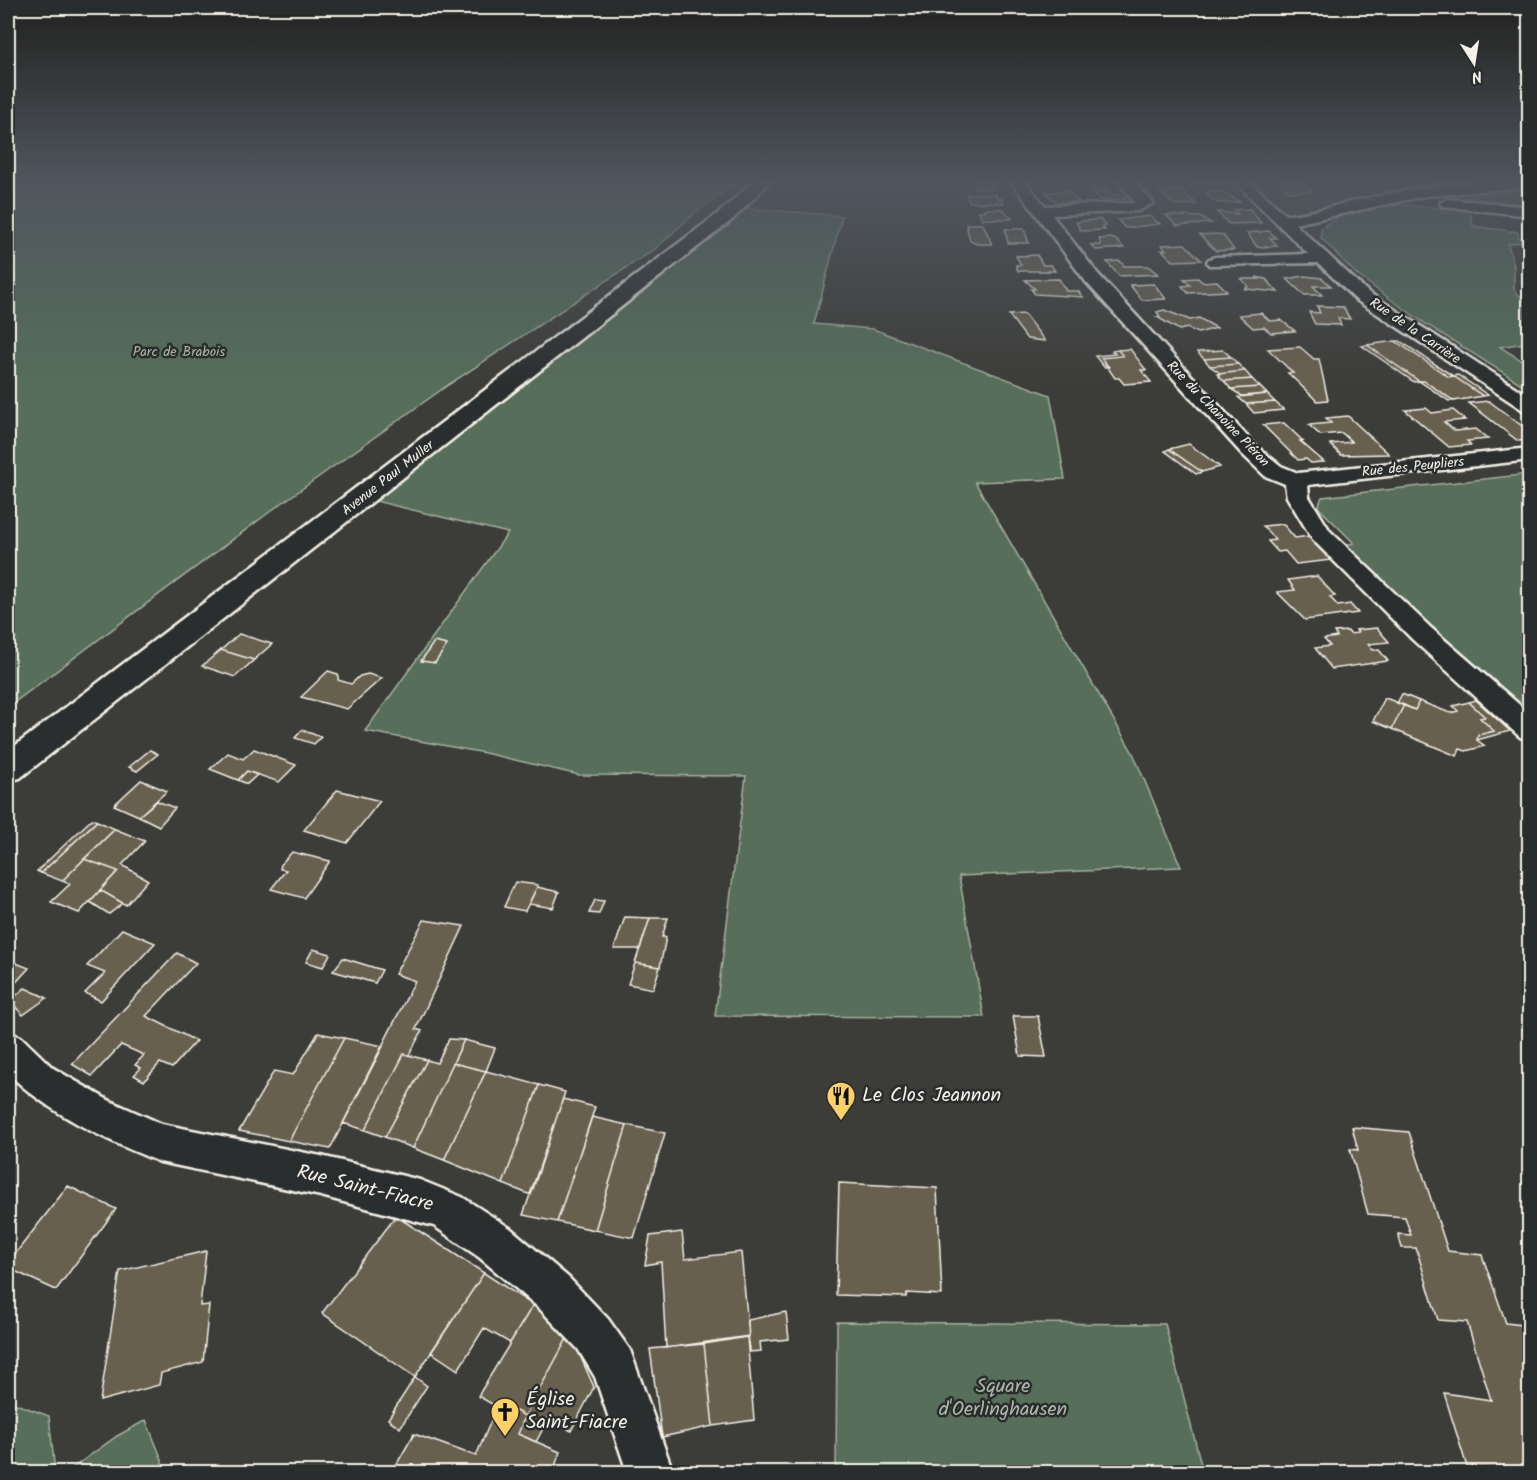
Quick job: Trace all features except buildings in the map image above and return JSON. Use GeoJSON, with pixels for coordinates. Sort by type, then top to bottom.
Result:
{"type":"FeatureCollection","features":[{"type":"Feature","properties":{"kind":"main road","name":"Avenue Paul Muller"},"geometry":{"type":"LineString","coordinates":[[8,769],[682,250]]}},
{"type":"Feature","properties":{"kind":"street","name":"Rue du Chanoine Piéron"},"geometry":{"type":"LineString","coordinates":[[1070,250],[1092,278],[1249,450],[1273,471],[1296,480]]}},
{"type":"Feature","properties":{"kind":"street","name":"Rue de la Carrière"},"geometry":{"type":"LineString","coordinates":[[1312,250],[1375,305],[1530,406]]}},
{"type":"Feature","properties":{"kind":"street"},"geometry":{"type":"LineString","coordinates":[[1215,262],[1320,258]]}},
{"type":"Feature","properties":{"kind":"street","name":"Rue des Peupliers"},"geometry":{"type":"LineString","coordinates":[[1296,480],[1530,454]]}},
{"type":"Feature","properties":{"kind":"street"},"geometry":{"type":"LineString","coordinates":[[1296,480],[1298,497],[1321,535],[1422,634],[1530,730]]}},
{"type":"Feature","properties":{"kind":"street","name":"Rue Saint-Fiacre"},"geometry":{"type":"LineString","coordinates":[[8,1049],[40,1080],[95,1113],[160,1143],[321,1176],[420,1200],[448,1211],[495,1243],[554,1293],[593,1334],[614,1366],[650,1473]]}},
{"type":"Feature","properties":{"kind":"green space","name":"Parc de Brabois"},"geometry":{"type":"Polygon","coordinates":[[[8,250],[653,250],[448,385],[275,508],[8,707],[8,250]]]}},
{"type":"Feature","properties":{"kind":"green space"},"geometry":{"type":"Polygon","coordinates":[[[695,250],[833,250],[814,324],[873,329],[1050,395],[1065,479],[975,482],[1133,753],[1181,867],[959,876],[984,1017],[715,1016],[746,776],[579,775],[485,753],[365,731],[508,533],[375,501],[695,250]]]}},
{"type":"Feature","properties":{"kind":"green space"},"geometry":{"type":"Polygon","coordinates":[[[1333,250],[1510,250],[1514,266],[1514,290],[1529,305],[1529,342],[1500,347],[1529,365],[1529,389],[1421,321],[1357,275],[1333,250]]]}},
{"type":"Feature","properties":{"kind":"green space"},"geometry":{"type":"Polygon","coordinates":[[[1529,474],[1529,720],[1336,547],[1354,543],[1318,507],[1322,497],[1529,474]]]}},
{"type":"Feature","properties":{"kind":"green space","name":"Square d'Oerlinghausen"},"geometry":{"type":"Polygon","coordinates":[[[837,1322],[1165,1324],[1203,1472],[836,1472],[837,1322]]]}},
{"type":"Feature","properties":{"kind":"green space"},"geometry":{"type":"Polygon","coordinates":[[[8,1401],[49,1416],[55,1472],[8,1472],[8,1401]]]}},
{"type":"Feature","properties":{"kind":"green space"},"geometry":{"type":"Polygon","coordinates":[[[146,1420],[162,1460],[162,1472],[67,1472],[117,1436],[146,1420]]]}},
{"type":"Feature","properties":{"kind":"place","name":"Le Clos Jeannon"},"geometry":{"type":"Point","coordinates":[841,1122]}},
{"type":"Feature","properties":{"kind":"place","name":"Église Saint-Fiacre"},"geometry":{"type":"Point","coordinates":[505,1438]}}]}
